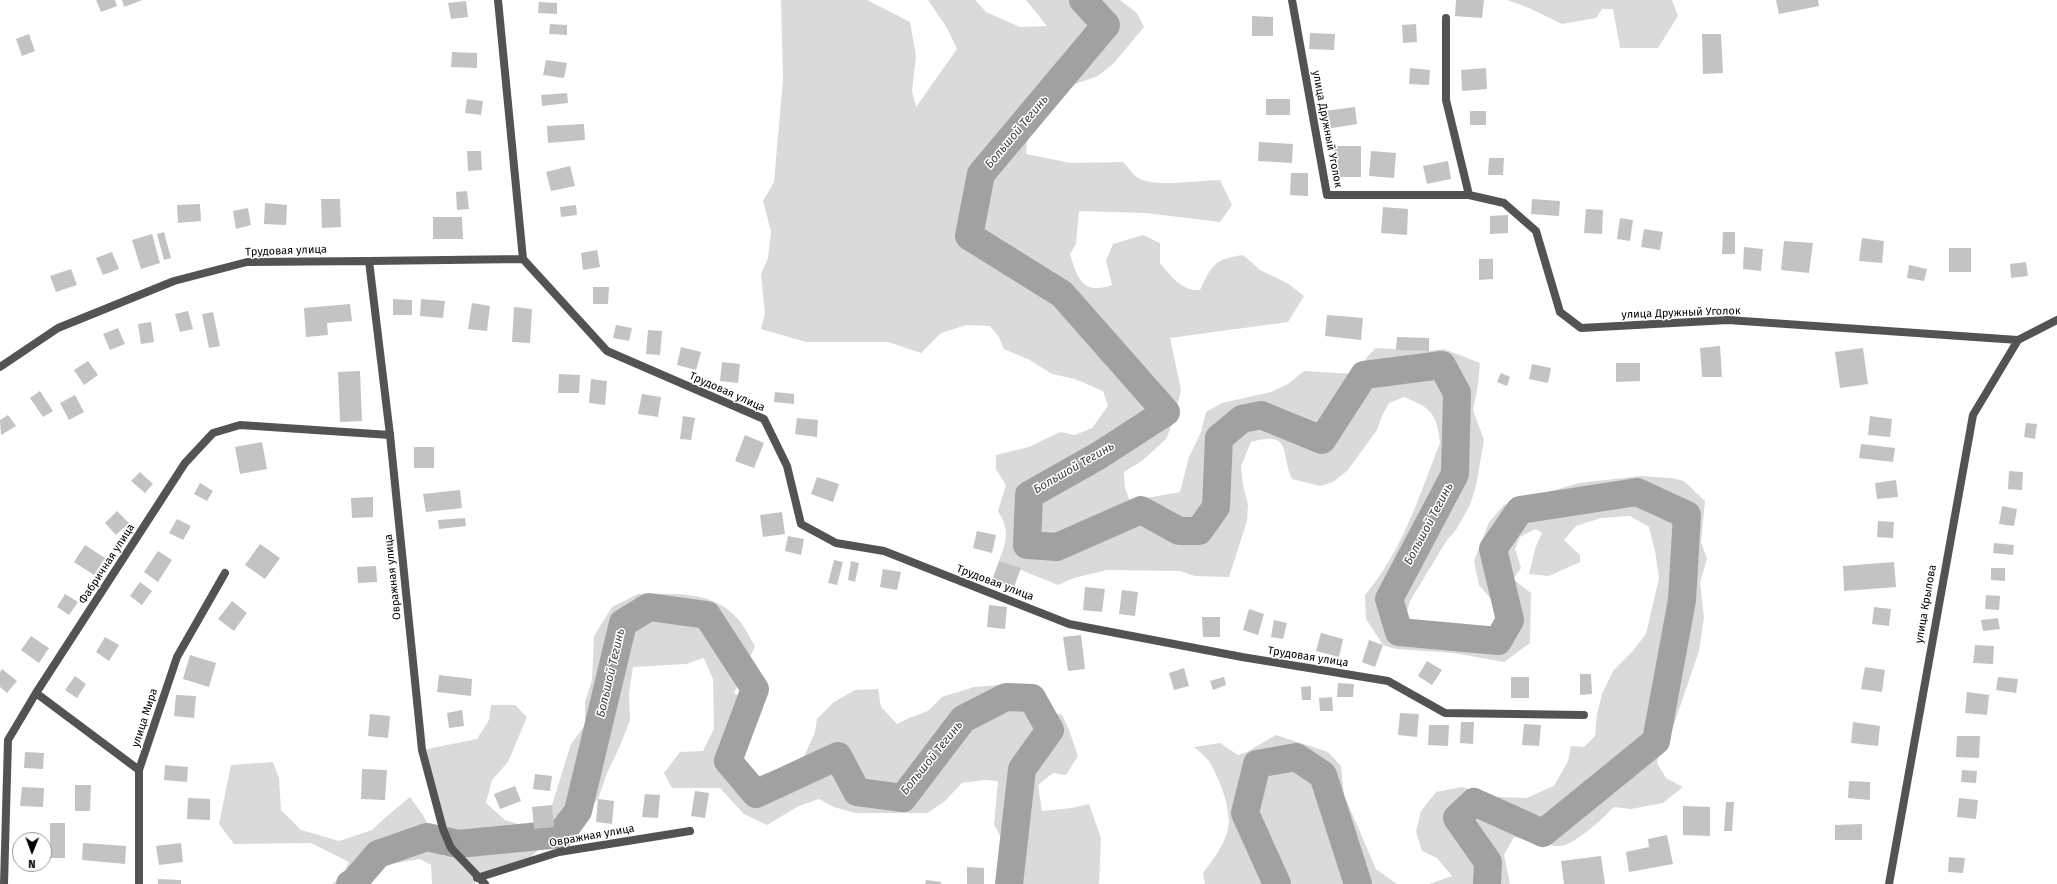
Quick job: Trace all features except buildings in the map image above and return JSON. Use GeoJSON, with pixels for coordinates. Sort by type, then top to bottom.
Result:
{"type":"FeatureCollection","features":[{"type":"Feature","properties":{"kind":"street"},"geometry":{"type":"LineString","coordinates":[[498,0],[523,259]]}},
{"type":"Feature","properties":{"kind":"street","name":"улица Дружный Уголок"},"geometry":{"type":"LineString","coordinates":[[1292,0],[1327,195],[1468,195],[1504,203],[1536,231],[1560,312],[1581,328],[1728,320],[2018,340]]}},
{"type":"Feature","properties":{"kind":"street"},"geometry":{"type":"LineString","coordinates":[[1446,18],[1446,100],[1468,195]]}},
{"type":"Feature","properties":{"kind":"street","name":"Трудовая улица"},"geometry":{"type":"LineString","coordinates":[[0,367],[58,328],[174,281],[247,262],[523,259],[607,352],[764,419],[787,466],[801,524],[836,543],[884,551],[1069,624],[1242,657],[1388,681],[1445,713],[1584,715]]}},
{"type":"Feature","properties":{"kind":"street","name":"Овражная улица"},"geometry":{"type":"LineString","coordinates":[[369,261],[390,436],[422,750],[443,829],[451,848],[477,878],[485,884]]}},
{"type":"Feature","properties":{"kind":"street"},"geometry":{"type":"LineString","coordinates":[[2018,340],[2057,320]]}},
{"type":"Feature","properties":{"kind":"street","name":"улица Крылова"},"geometry":{"type":"LineString","coordinates":[[1889,884],[1972,415],[2018,340]]}},
{"type":"Feature","properties":{"kind":"street","name":"Фабричная улица"},"geometry":{"type":"LineString","coordinates":[[4,884],[8,740],[36,693],[185,463],[214,433],[240,425],[390,436]]}},
{"type":"Feature","properties":{"kind":"street","name":"улица Мира"},"geometry":{"type":"LineString","coordinates":[[140,884],[139,770],[177,657],[225,573]]}},
{"type":"Feature","properties":{"kind":"street"},"geometry":{"type":"LineString","coordinates":[[36,693],[139,770]]}},
{"type":"Feature","properties":{"kind":"street","name":"Овражная улица"},"geometry":{"type":"LineString","coordinates":[[477,878],[559,852],[690,831]]}},
{"type":"Feature","properties":{"kind":"shaded area"},"geometry":{"type":"Polygon","coordinates":[[[781,0],[867,0],[910,22],[916,56],[912,91],[916,107],[957,49],[947,28],[928,0],[975,0],[986,12],[1020,27],[1047,26],[1026,0],[1120,0],[1137,13],[1144,27],[1114,63],[1098,76],[1069,86],[1043,115],[1028,125],[1026,154],[1071,163],[1123,162],[1135,176],[1142,180],[1152,182],[1176,183],[1220,180],[1232,205],[1220,222],[1146,213],[1079,211],[1076,244],[1070,254],[1079,278],[1083,283],[1094,288],[1102,288],[1112,285],[1106,261],[1113,244],[1143,235],[1160,243],[1160,263],[1177,282],[1187,288],[1200,290],[1211,269],[1215,265],[1220,261],[1243,255],[1260,270],[1287,283],[1304,296],[1288,322],[1170,338],[1181,390],[1173,422],[1166,439],[1143,460],[1124,472],[1125,488],[1130,501],[1180,492],[1189,457],[1201,432],[1206,412],[1222,403],[1271,392],[1288,384],[1304,371],[1356,374],[1367,357],[1376,348],[1429,351],[1444,349],[1480,363],[1478,385],[1473,410],[1484,440],[1476,486],[1470,505],[1456,530],[1447,540],[1410,601],[1403,625],[1450,630],[1473,630],[1496,625],[1502,612],[1479,585],[1474,561],[1489,522],[1504,505],[1579,483],[1640,476],[1671,478],[1684,481],[1705,501],[1701,542],[1707,559],[1700,582],[1704,618],[1699,651],[1672,730],[1660,751],[1657,763],[1666,778],[1683,787],[1663,803],[1631,809],[1614,807],[1584,834],[1565,845],[1547,845],[1514,837],[1504,855],[1510,884],[1429,884],[1452,876],[1437,858],[1422,851],[1416,832],[1421,811],[1436,792],[1462,787],[1497,797],[1526,798],[1554,786],[1568,761],[1571,746],[1584,747],[1595,736],[1597,714],[1602,694],[1613,671],[1632,652],[1646,634],[1659,578],[1655,551],[1649,527],[1630,516],[1601,518],[1576,526],[1564,540],[1580,555],[1580,562],[1549,576],[1529,574],[1536,546],[1542,533],[1535,529],[1520,537],[1515,549],[1521,568],[1513,579],[1531,593],[1530,643],[1504,662],[1454,653],[1396,649],[1383,645],[1366,619],[1365,595],[1390,560],[1400,541],[1417,503],[1440,443],[1437,425],[1431,413],[1421,405],[1404,397],[1389,403],[1377,430],[1347,471],[1333,482],[1320,486],[1292,479],[1283,446],[1279,442],[1273,439],[1264,439],[1251,442],[1241,466],[1243,486],[1248,504],[1247,521],[1229,577],[1195,576],[1180,571],[1107,570],[1074,578],[1058,585],[999,561],[1004,547],[1006,530],[998,511],[1006,485],[996,469],[996,455],[1029,447],[1060,432],[1075,435],[1092,428],[1108,406],[1103,391],[1075,379],[1052,374],[1030,360],[1004,349],[999,337],[990,326],[966,325],[941,333],[921,353],[888,342],[806,342],[761,329],[765,314],[761,274],[768,258],[771,232],[763,201],[774,182],[783,79],[781,0]]]}},
{"type":"Feature","properties":{"kind":"shaded area"},"geometry":{"type":"Polygon","coordinates":[[[1507,0],[1672,0],[1678,16],[1658,48],[1620,48],[1613,9],[1602,9],[1596,18],[1562,24],[1529,8],[1507,0]]]}},
{"type":"Feature","properties":{"kind":"shaded area"},"geometry":{"type":"Polygon","coordinates":[[[638,594],[678,594],[704,598],[716,602],[727,609],[740,621],[755,646],[734,693],[759,707],[740,764],[755,777],[802,761],[815,732],[817,719],[834,702],[855,690],[878,689],[881,707],[897,724],[928,711],[942,697],[974,687],[998,685],[1022,688],[1028,706],[1062,715],[1069,730],[1078,756],[1066,775],[1053,773],[1038,785],[1042,811],[1072,808],[1089,804],[1101,838],[1099,884],[1000,884],[1004,854],[1001,839],[994,825],[998,781],[984,780],[962,783],[944,802],[927,813],[855,813],[834,807],[819,799],[799,806],[767,825],[744,814],[720,788],[672,788],[664,773],[680,752],[703,751],[714,729],[713,679],[704,658],[686,664],[633,667],[629,693],[630,720],[607,773],[598,799],[580,820],[567,840],[541,847],[526,862],[478,878],[474,884],[432,884],[431,865],[420,859],[385,865],[366,884],[332,884],[341,878],[349,862],[311,843],[234,844],[219,824],[231,765],[273,762],[279,778],[281,810],[301,830],[339,841],[372,830],[410,797],[423,815],[444,857],[451,848],[422,750],[477,739],[489,720],[491,705],[515,705],[527,717],[508,762],[492,780],[486,803],[505,820],[534,829],[553,827],[552,805],[571,744],[585,725],[585,702],[592,680],[594,636],[612,607],[638,594]]]}},
{"type":"Feature","properties":{"kind":"shaded area"},"geometry":{"type":"Polygon","coordinates":[[[1276,735],[1328,752],[1341,766],[1344,795],[1376,869],[1397,884],[1205,884],[1203,873],[1225,839],[1229,825],[1229,816],[1217,775],[1208,760],[1194,747],[1220,743],[1238,755],[1245,753],[1276,735]]]}},
{"type":"Feature","properties":{"kind":"waterway","name":"Большой Тегинь"},"geometry":{"type":"LineString","coordinates":[[1083,0],[1106,25],[981,174],[969,236],[1062,294],[1166,412],[1098,456],[1029,495],[1027,545],[1057,547],[1141,510],[1179,531],[1199,531],[1216,507],[1219,438],[1242,419],[1261,415],[1322,440],[1364,375],[1442,365],[1457,393],[1455,474],[1389,599],[1399,632],[1498,641],[1510,620],[1493,549],[1520,510],[1637,492],[1687,515],[1682,600],[1656,741],[1543,833],[1474,802],[1457,818],[1488,862],[1487,884]]}},
{"type":"Feature","properties":{"kind":"waterway","name":"Большой Тегинь"},"geometry":{"type":"LineString","coordinates":[[350,884],[354,882],[378,854],[427,837],[458,844],[561,834],[578,811],[623,623],[649,607],[707,615],[755,689],[728,761],[756,794],[838,756],[857,792],[903,798],[963,719],[1006,697],[1032,698],[1050,730],[1022,769],[1009,884]]}},
{"type":"Feature","properties":{"kind":"waterway","name":"Большой Тегинь"},"geometry":{"type":"LineString","coordinates":[[1277,884],[1245,813],[1257,764],[1296,757],[1323,775],[1358,884]]}}]}
